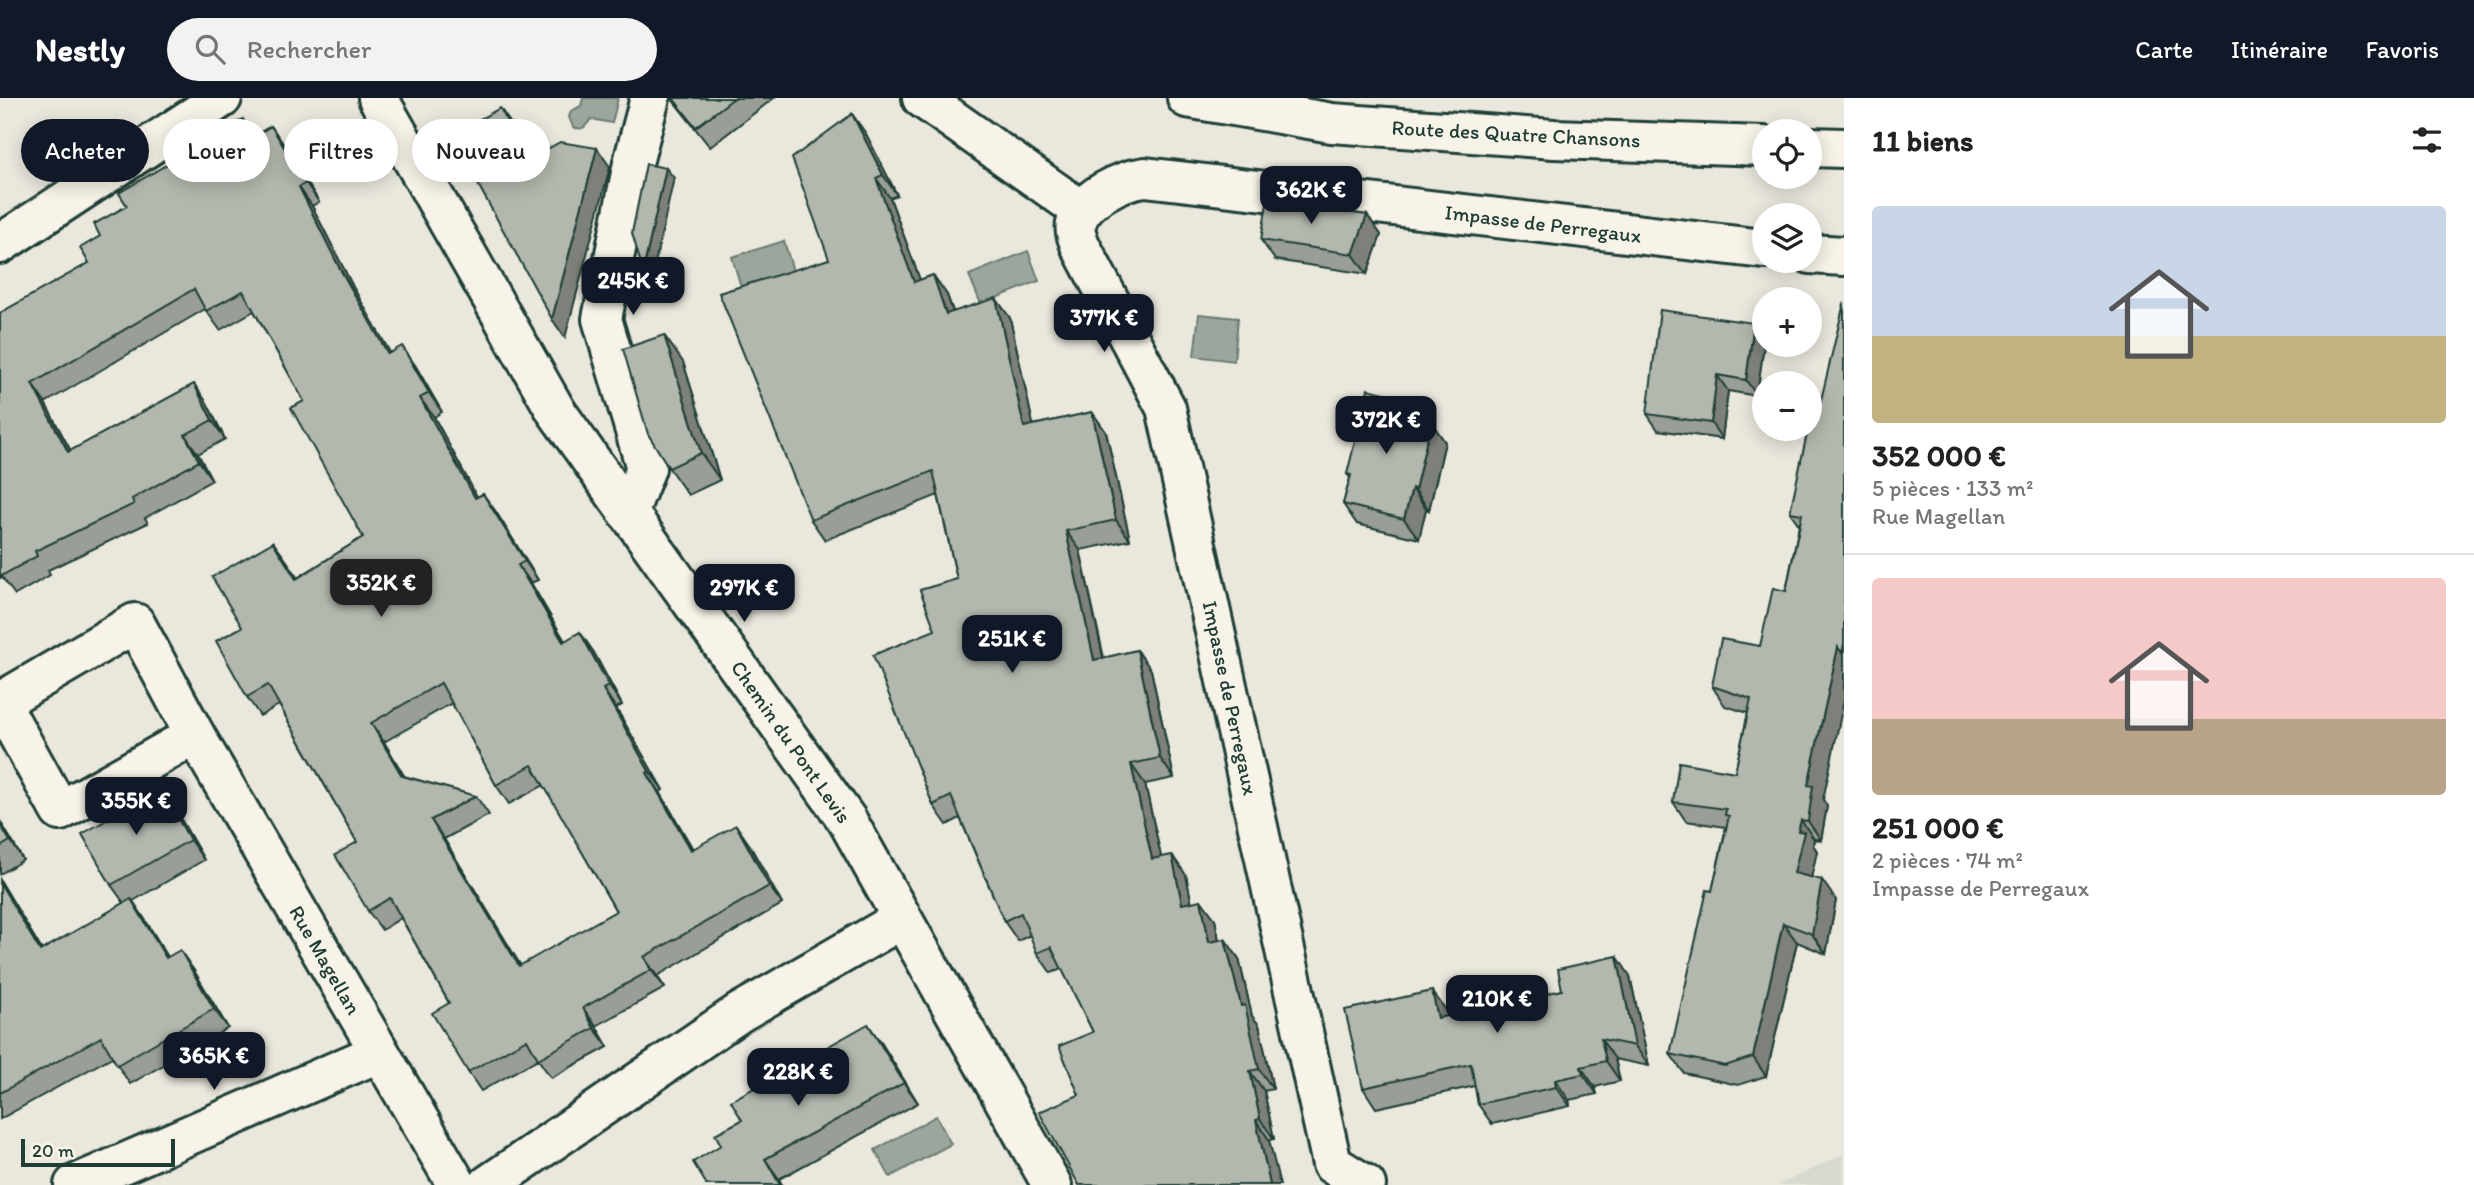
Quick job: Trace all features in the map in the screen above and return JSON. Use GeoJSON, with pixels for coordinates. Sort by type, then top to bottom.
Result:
{"type":"FeatureCollection","features":[{"type":"Feature","properties":{"kind":"street"},"geometry":{"type":"LineString","coordinates":[[0,244],[222,98]]}},
{"type":"Feature","properties":{"kind":"street","name":"Chemin du Pont Levis"},"geometry":{"type":"LineString","coordinates":[[378,98],[556,411],[847,820],[1052,1185]]}},
{"type":"Feature","properties":{"kind":"street"},"geometry":{"type":"LineString","coordinates":[[628,513],[646,468],[602,319],[633,163],[650,98]]}},
{"type":"Feature","properties":{"kind":"street"},"geometry":{"type":"LineString","coordinates":[[922,98],[1081,210]]}},
{"type":"Feature","properties":{"kind":"street","name":"Route des Quatre Chansons"},"geometry":{"type":"LineString","coordinates":[[1187,98],[1332,123],[1554,139],[1752,146]]}},
{"type":"Feature","properties":{"kind":"street"},"geometry":{"type":"LineString","coordinates":[[1822,147],[1844,148]]}},
{"type":"Feature","properties":{"kind":"street","name":"Impasse de Perregaux"},"geometry":{"type":"LineString","coordinates":[[1366,1185],[1332,1164],[1166,408],[1080,245],[1075,227],[1081,210],[1118,183],[1129,178],[1145,177],[1752,248]]}},
{"type":"Feature","properties":{"kind":"street"},"geometry":{"type":"LineString","coordinates":[[1822,255],[1844,256]]}},
{"type":"Feature","properties":{"kind":"street","name":"Rue Magellan"},"geometry":{"type":"LineString","coordinates":[[195,735],[60,811],[0,702],[135,623],[195,735],[457,1185]]}},
{"type":"Feature","properties":{"kind":"street"},"geometry":{"type":"LineString","coordinates":[[488,1185],[739,1013],[902,919]]}},
{"type":"Feature","properties":{"kind":"street"},"geometry":{"type":"LineString","coordinates":[[74,1185],[378,1053]]}},
{"type":"Feature","properties":{"kind":"shaded area"},"geometry":{"type":"Polygon","coordinates":[[[583,98],[618,98],[612,123],[591,119],[584,128],[573,127],[569,117],[571,111],[581,106],[583,98]]]}},
{"type":"Feature","properties":{"kind":"shaded area"},"geometry":{"type":"Polygon","coordinates":[[[784,241],[793,271],[741,287],[732,257],[784,241]]]}},
{"type":"Feature","properties":{"kind":"shaded area"},"geometry":{"type":"Polygon","coordinates":[[[1028,251],[1039,281],[981,304],[969,275],[1028,251]]]}},
{"type":"Feature","properties":{"kind":"shaded area"},"geometry":{"type":"Polygon","coordinates":[[[1199,314],[1238,318],[1234,361],[1194,356],[1199,314]]]}},
{"type":"Feature","properties":{"kind":"shaded area"},"geometry":{"type":"Polygon","coordinates":[[[936,1116],[951,1144],[890,1177],[875,1150],[936,1116]]]}},
{"type":"Feature","properties":{"kind":"shaded area"},"geometry":{"type":"Polygon","coordinates":[[[1844,1154],[1844,1185],[1778,1185],[1844,1154]]]}},
{"type":"Feature","properties":{"kind":"building"},"geometry":{"type":"Polygon","coordinates":[[[673,98],[734,98],[696,127],[673,98]]]}},
{"type":"Feature","properties":{"kind":"building"},"geometry":{"type":"Polygon","coordinates":[[[500,108],[506,119],[480,119],[500,108]]]}},
{"type":"Feature","properties":{"kind":"building"},"geometry":{"type":"Polygon","coordinates":[[[852,114],[883,175],[876,178],[914,282],[933,275],[946,314],[996,298],[1024,427],[1092,412],[1116,520],[1066,531],[1094,660],[1137,650],[1160,758],[1131,764],[1152,859],[1172,855],[1182,904],[1201,900],[1209,942],[1225,939],[1241,1006],[1245,1005],[1259,1069],[1250,1071],[1260,1119],[1256,1120],[1270,1185],[1079,1185],[1039,1112],[1079,1095],[1059,1046],[1093,1032],[1051,947],[1037,953],[1021,913],[1004,921],[951,796],[933,805],[873,655],[935,630],[920,590],[957,579],[933,471],[811,520],[719,293],[829,259],[792,158],[852,114]]]}},
{"type":"Feature","properties":{"kind":"building"},"geometry":{"type":"Polygon","coordinates":[[[271,126],[284,147],[284,182],[306,183],[299,187],[340,269],[388,354],[402,346],[429,393],[420,398],[475,498],[483,494],[525,561],[518,565],[563,642],[580,632],[609,686],[603,689],[691,850],[736,825],[769,886],[644,957],[651,970],[583,1008],[594,1028],[538,1059],[527,1039],[468,1072],[432,1013],[449,1003],[390,898],[368,911],[335,855],[357,842],[268,685],[247,697],[216,641],[242,627],[212,577],[273,542],[296,579],[363,537],[291,408],[304,401],[243,291],[206,311],[194,289],[32,384],[68,452],[194,384],[212,420],[185,435],[199,461],[132,499],[134,504],[35,551],[37,556],[1,576],[0,574],[0,313],[89,263],[80,248],[100,236],[94,224],[127,206],[119,193],[137,182],[149,182],[149,175],[163,167],[163,182],[270,182],[271,126]],[[441,683],[371,723],[402,776],[476,796],[431,820],[519,966],[616,911],[532,765],[496,785],[441,683]]]}},
{"type":"Feature","properties":{"kind":"building"},"geometry":{"type":"Polygon","coordinates":[[[560,142],[597,148],[552,319],[477,182],[550,182],[550,148],[560,142]]]}},
{"type":"Feature","properties":{"kind":"building"},"geometry":{"type":"Polygon","coordinates":[[[646,164],[666,168],[643,271],[632,233],[646,164]]]}},
{"type":"Feature","properties":{"kind":"building"},"geometry":{"type":"Polygon","coordinates":[[[1268,197],[1301,200],[1304,206],[1367,215],[1353,254],[1261,240],[1268,197]]]}},
{"type":"Feature","properties":{"kind":"building"},"geometry":{"type":"Polygon","coordinates":[[[1844,303],[1844,644],[1842,653],[1838,647],[1808,785],[1813,786],[1808,821],[1801,820],[1798,831],[1804,832],[1794,873],[1822,880],[1812,934],[1783,923],[1753,1057],[1725,1066],[1670,1054],[1707,890],[1712,891],[1729,816],[1725,815],[1726,809],[1673,802],[1679,762],[1735,772],[1751,699],[1712,686],[1721,639],[1760,646],[1773,588],[1786,591],[1802,514],[1790,512],[1805,441],[1822,441],[1822,396],[1844,303]]]}},
{"type":"Feature","properties":{"kind":"building"},"geometry":{"type":"Polygon","coordinates":[[[1660,310],[1752,323],[1746,380],[1717,375],[1711,423],[1647,414],[1660,310]]]}},
{"type":"Feature","properties":{"kind":"building"},"geometry":{"type":"Polygon","coordinates":[[[664,335],[701,453],[669,468],[648,434],[623,349],[664,335]]]}},
{"type":"Feature","properties":{"kind":"building"},"geometry":{"type":"Polygon","coordinates":[[[1368,389],[1408,399],[1404,415],[1431,422],[1415,490],[1412,488],[1404,519],[1343,504],[1351,475],[1347,474],[1368,389]]]}},
{"type":"Feature","properties":{"kind":"building"},"geometry":{"type":"Polygon","coordinates":[[[161,789],[190,840],[111,885],[82,834],[161,789]]]}},
{"type":"Feature","properties":{"kind":"building"},"geometry":{"type":"Polygon","coordinates":[[[0,824],[10,841],[0,847],[0,824]]]}},
{"type":"Feature","properties":{"kind":"building"},"geometry":{"type":"Polygon","coordinates":[[[0,883],[40,951],[131,899],[166,958],[180,950],[214,1009],[117,1065],[101,1037],[0,1093],[0,883]]]}},
{"type":"Feature","properties":{"kind":"building"},"geometry":{"type":"Polygon","coordinates":[[[1617,956],[1635,1046],[1601,1039],[1606,1061],[1581,1067],[1583,1074],[1555,1080],[1556,1087],[1478,1104],[1471,1064],[1363,1088],[1345,1010],[1432,991],[1438,1018],[1562,990],[1558,969],[1617,956]]]}},
{"type":"Feature","properties":{"kind":"building"},"geometry":{"type":"Polygon","coordinates":[[[868,1024],[904,1083],[765,1159],[780,1185],[707,1185],[693,1162],[721,1145],[715,1134],[742,1120],[731,1101],[868,1024]]]}}]}
